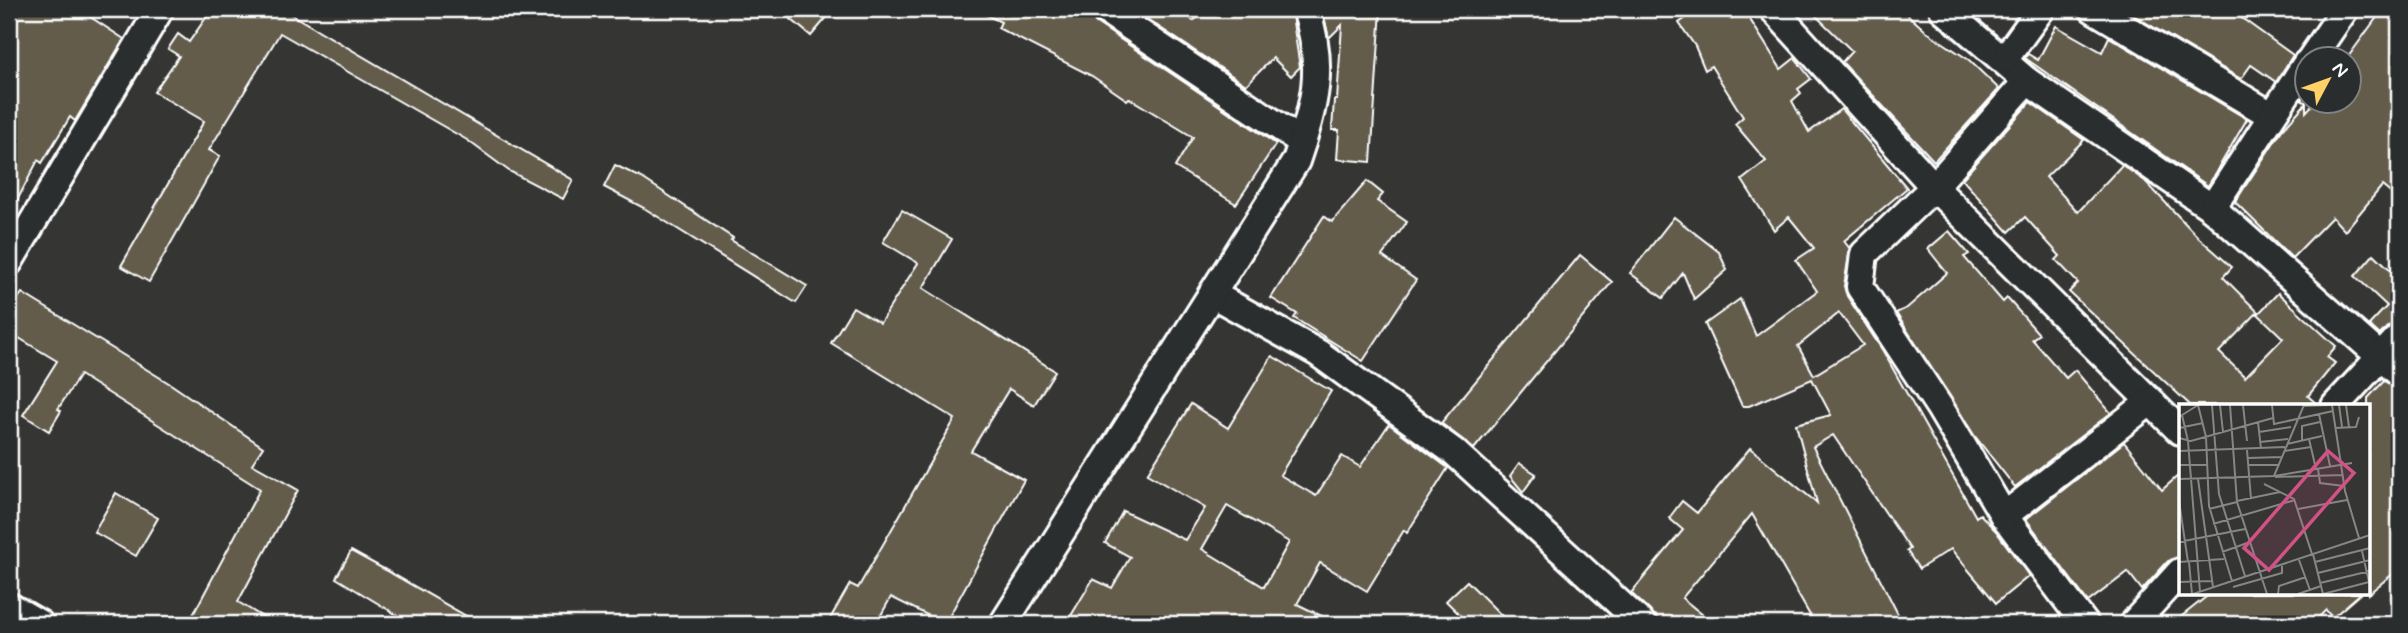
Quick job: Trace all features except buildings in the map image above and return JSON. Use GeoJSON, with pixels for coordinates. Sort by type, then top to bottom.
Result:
{"type":"FeatureCollection","features":[{"type":"Feature","properties":{"kind":"street"},"geometry":{"type":"LineString","coordinates":[[1104,9],[1302,142]]}},
{"type":"Feature","properties":{"kind":"street"},"geometry":{"type":"LineString","coordinates":[[1003,624],[1296,161],[1314,105],[1317,42],[1306,9]]}},
{"type":"Feature","properties":{"kind":"street"},"geometry":{"type":"LineString","coordinates":[[1773,9],[1934,187],[2179,430]]}},
{"type":"Feature","properties":{"kind":"street"},"geometry":{"type":"LineString","coordinates":[[1942,9],[2027,81],[2212,208],[2390,365]]}},
{"type":"Feature","properties":{"kind":"street"},"geometry":{"type":"LineString","coordinates":[[2004,60],[2041,9]]}},
{"type":"Feature","properties":{"kind":"street"},"geometry":{"type":"LineString","coordinates":[[2093,9],[2271,115]]}},
{"type":"Feature","properties":{"kind":"street"},"geometry":{"type":"LineString","coordinates":[[2319,46],[2345,9]]}},
{"type":"Feature","properties":{"kind":"street"},"geometry":{"type":"LineString","coordinates":[[10,257],[150,12]]}},
{"type":"Feature","properties":{"kind":"street"},"geometry":{"type":"LineString","coordinates":[[2027,81],[1934,187],[1864,254],[1860,287],[1940,408],[2004,516],[2085,624]]}},
{"type":"Feature","properties":{"kind":"street"},"geometry":{"type":"LineString","coordinates":[[2212,208],[2292,84]]}},
{"type":"Feature","properties":{"kind":"street"},"geometry":{"type":"LineString","coordinates":[[1212,294],[1318,353],[1444,444],[1642,624]]}},
{"type":"Feature","properties":{"kind":"street"},"geometry":{"type":"LineString","coordinates":[[2336,404],[2390,365],[2399,337]]}},
{"type":"Feature","properties":{"kind":"street"},"geometry":{"type":"LineString","coordinates":[[2004,516],[2151,401]]}},
{"type":"Feature","properties":{"kind":"street"},"geometry":{"type":"LineString","coordinates":[[2133,624],[2179,573]]}},
{"type":"Feature","properties":{"kind":"street"},"geometry":{"type":"LineString","coordinates":[[9,606],[40,624]]}}]}
